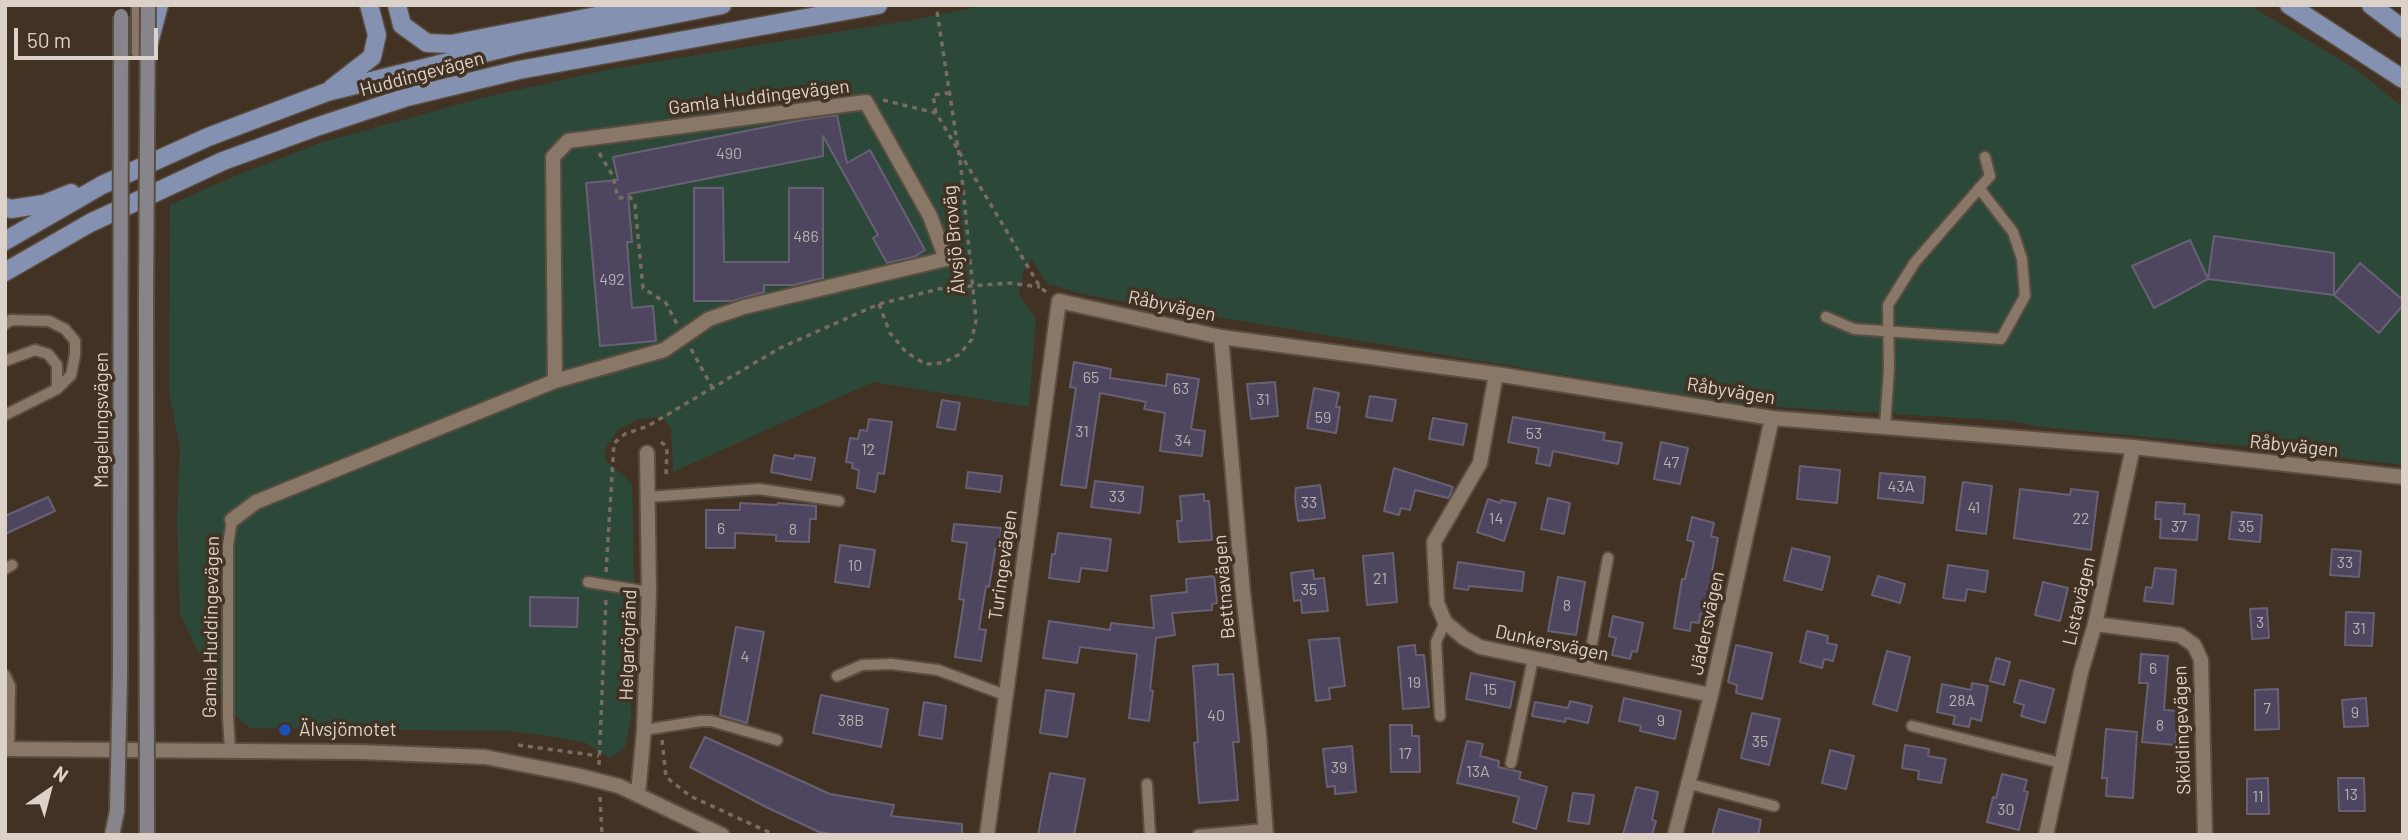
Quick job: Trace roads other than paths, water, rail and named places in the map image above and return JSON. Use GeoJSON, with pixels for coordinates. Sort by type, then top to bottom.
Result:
{"type":"FeatureCollection","features":[{"type":"Feature","properties":{"kind":"main road"},"geometry":{"type":"LineString","coordinates":[[147,835],[142,50],[148,5]]}},
{"type":"Feature","properties":{"kind":"main road"},"geometry":{"type":"LineString","coordinates":[[142,50],[159,5]]}},
{"type":"Feature","properties":{"kind":"main road"},"geometry":{"type":"LineString","coordinates":[[327,92],[372,57],[377,34],[369,5]]}},
{"type":"Feature","properties":{"kind":"main road"},"geometry":{"type":"LineString","coordinates":[[397,5],[402,25],[427,43],[451,44],[654,5]]}},
{"type":"Feature","properties":{"kind":"main road","name":"Huddingevägen"},"geometry":{"type":"LineString","coordinates":[[5,242],[102,185],[208,137],[327,92],[521,44],[722,5]]}},
{"type":"Feature","properties":{"kind":"main road","name":"Huddingevägen"},"geometry":{"type":"LineString","coordinates":[[5,272],[90,223],[223,162],[407,97],[519,70],[878,5]]}},
{"type":"Feature","properties":{"kind":"main road"},"geometry":{"type":"LineString","coordinates":[[2289,5],[2403,79]]}},
{"type":"Feature","properties":{"kind":"main road"},"geometry":{"type":"LineString","coordinates":[[2371,5],[2403,29]]}},
{"type":"Feature","properties":{"kind":"main road","name":"Magelungsvägen"},"geometry":{"type":"LineString","coordinates":[[114,835],[117,811],[120,661],[120,9]]}},
{"type":"Feature","properties":{"kind":"main road"},"geometry":{"type":"LineString","coordinates":[[5,207],[11,209],[44,204],[74,191],[102,185]]}},
{"type":"Feature","properties":{"kind":"street","name":"Gamla Huddingevägen"},"geometry":{"type":"LineString","coordinates":[[232,520],[256,502],[555,381],[664,350],[709,319],[744,307],[946,259],[930,216],[866,102],[568,141],[553,157],[555,381]]}},
{"type":"Feature","properties":{"kind":"street","name":"Råbyvägen"},"geometry":{"type":"LineString","coordinates":[[1059,301],[1222,337],[1496,374],[1772,418],[2133,447],[2403,477]]}},
{"type":"Feature","properties":{"kind":"street","name":"Turingevägen"},"geometry":{"type":"LineString","coordinates":[[987,835],[1059,301]]}},
{"type":"Feature","properties":{"kind":"street","name":"Bettnavägen"},"geometry":{"type":"LineString","coordinates":[[1222,337],[1243,593],[1259,735],[1265,832]]}},
{"type":"Feature","properties":{"kind":"street"},"geometry":{"type":"LineString","coordinates":[[1445,622],[1437,603],[1434,542],[1480,463],[1496,374]]}},
{"type":"Feature","properties":{"kind":"street","name":"Jädersvägen"},"geometry":{"type":"LineString","coordinates":[[1675,835],[1710,695],[1772,418]]}},
{"type":"Feature","properties":{"kind":"street","name":"Listavägen"},"geometry":{"type":"LineString","coordinates":[[2046,835],[2133,447]]}},
{"type":"Feature","properties":{"kind":"street","name":"Helgarögränd"},"geometry":{"type":"LineString","coordinates":[[638,794],[644,730],[649,592],[647,453]]}},
{"type":"Feature","properties":{"kind":"street","name":"Dunkersvägen"},"geometry":{"type":"LineString","coordinates":[[1445,622],[1480,647],[1710,695]]}},
{"type":"Feature","properties":{"kind":"street","name":"Sköldingevägen"},"geometry":{"type":"LineString","coordinates":[[2095,624],[2180,635],[2194,645],[2201,660],[2205,835]]}},
{"type":"Feature","properties":{"kind":"street"},"geometry":{"type":"LineString","coordinates":[[7,749],[359,752],[485,757],[599,780],[638,794],[722,835]]}},
{"type":"Feature","properties":{"kind":"lane"},"geometry":{"type":"LineString","coordinates":[[137,5],[142,50]]}},
{"type":"Feature","properties":{"kind":"lane"},"geometry":{"type":"LineString","coordinates":[[1885,427],[1889,368],[1888,305],[1914,262],[1990,176],[1985,156]]}},
{"type":"Feature","properties":{"kind":"lane"},"geometry":{"type":"LineString","coordinates":[[1826,317],[1854,329],[2001,339],[2025,296],[2022,258],[2013,232],[1979,188]]}},
{"type":"Feature","properties":{"kind":"lane"},"geometry":{"type":"LineString","coordinates":[[5,324],[11,320],[49,321],[65,329],[75,341],[71,375],[58,389],[5,415]]}},
{"type":"Feature","properties":{"kind":"lane"},"geometry":{"type":"LineString","coordinates":[[5,361],[35,350],[48,354],[57,365],[58,389]]}},
{"type":"Feature","properties":{"kind":"lane"},"geometry":{"type":"LineString","coordinates":[[648,497],[759,489],[839,501]]}},
{"type":"Feature","properties":{"kind":"lane","name":"Gamla Huddingevägen"},"geometry":{"type":"LineString","coordinates":[[230,750],[228,545],[232,520]]}},
{"type":"Feature","properties":{"kind":"lane"},"geometry":{"type":"LineString","coordinates":[[1587,670],[1608,558]]}},
{"type":"Feature","properties":{"kind":"lane"},"geometry":{"type":"LineString","coordinates":[[588,582],[649,592]]}},
{"type":"Feature","properties":{"kind":"lane"},"geometry":{"type":"LineString","coordinates":[[1440,716],[1436,642],[1445,622]]}},
{"type":"Feature","properties":{"kind":"lane"},"geometry":{"type":"LineString","coordinates":[[1511,763],[1533,659]]}},
{"type":"Feature","properties":{"kind":"lane"},"geometry":{"type":"LineString","coordinates":[[837,676],[862,665],[891,664],[938,670],[1005,695]]}},
{"type":"Feature","properties":{"kind":"lane"},"geometry":{"type":"LineString","coordinates":[[5,675],[10,685],[7,749]]}},
{"type":"Feature","properties":{"kind":"lane"},"geometry":{"type":"LineString","coordinates":[[644,730],[701,721],[778,740]]}},
{"type":"Feature","properties":{"kind":"lane"},"geometry":{"type":"LineString","coordinates":[[1912,726],[2061,763]]}},
{"type":"Feature","properties":{"kind":"lane"},"geometry":{"type":"LineString","coordinates":[[1686,783],[1774,806]]}},
{"type":"Feature","properties":{"kind":"lane"},"geometry":{"type":"LineString","coordinates":[[1147,784],[1150,835]]}},
{"type":"Feature","properties":{"kind":"lane"},"geometry":{"type":"LineString","coordinates":[[1198,835],[1265,832]]}},
{"type":"Feature","properties":{"kind":"place","name":"Älvsjömotet"},"geometry":{"type":"Point","coordinates":[285,730]}}]}
